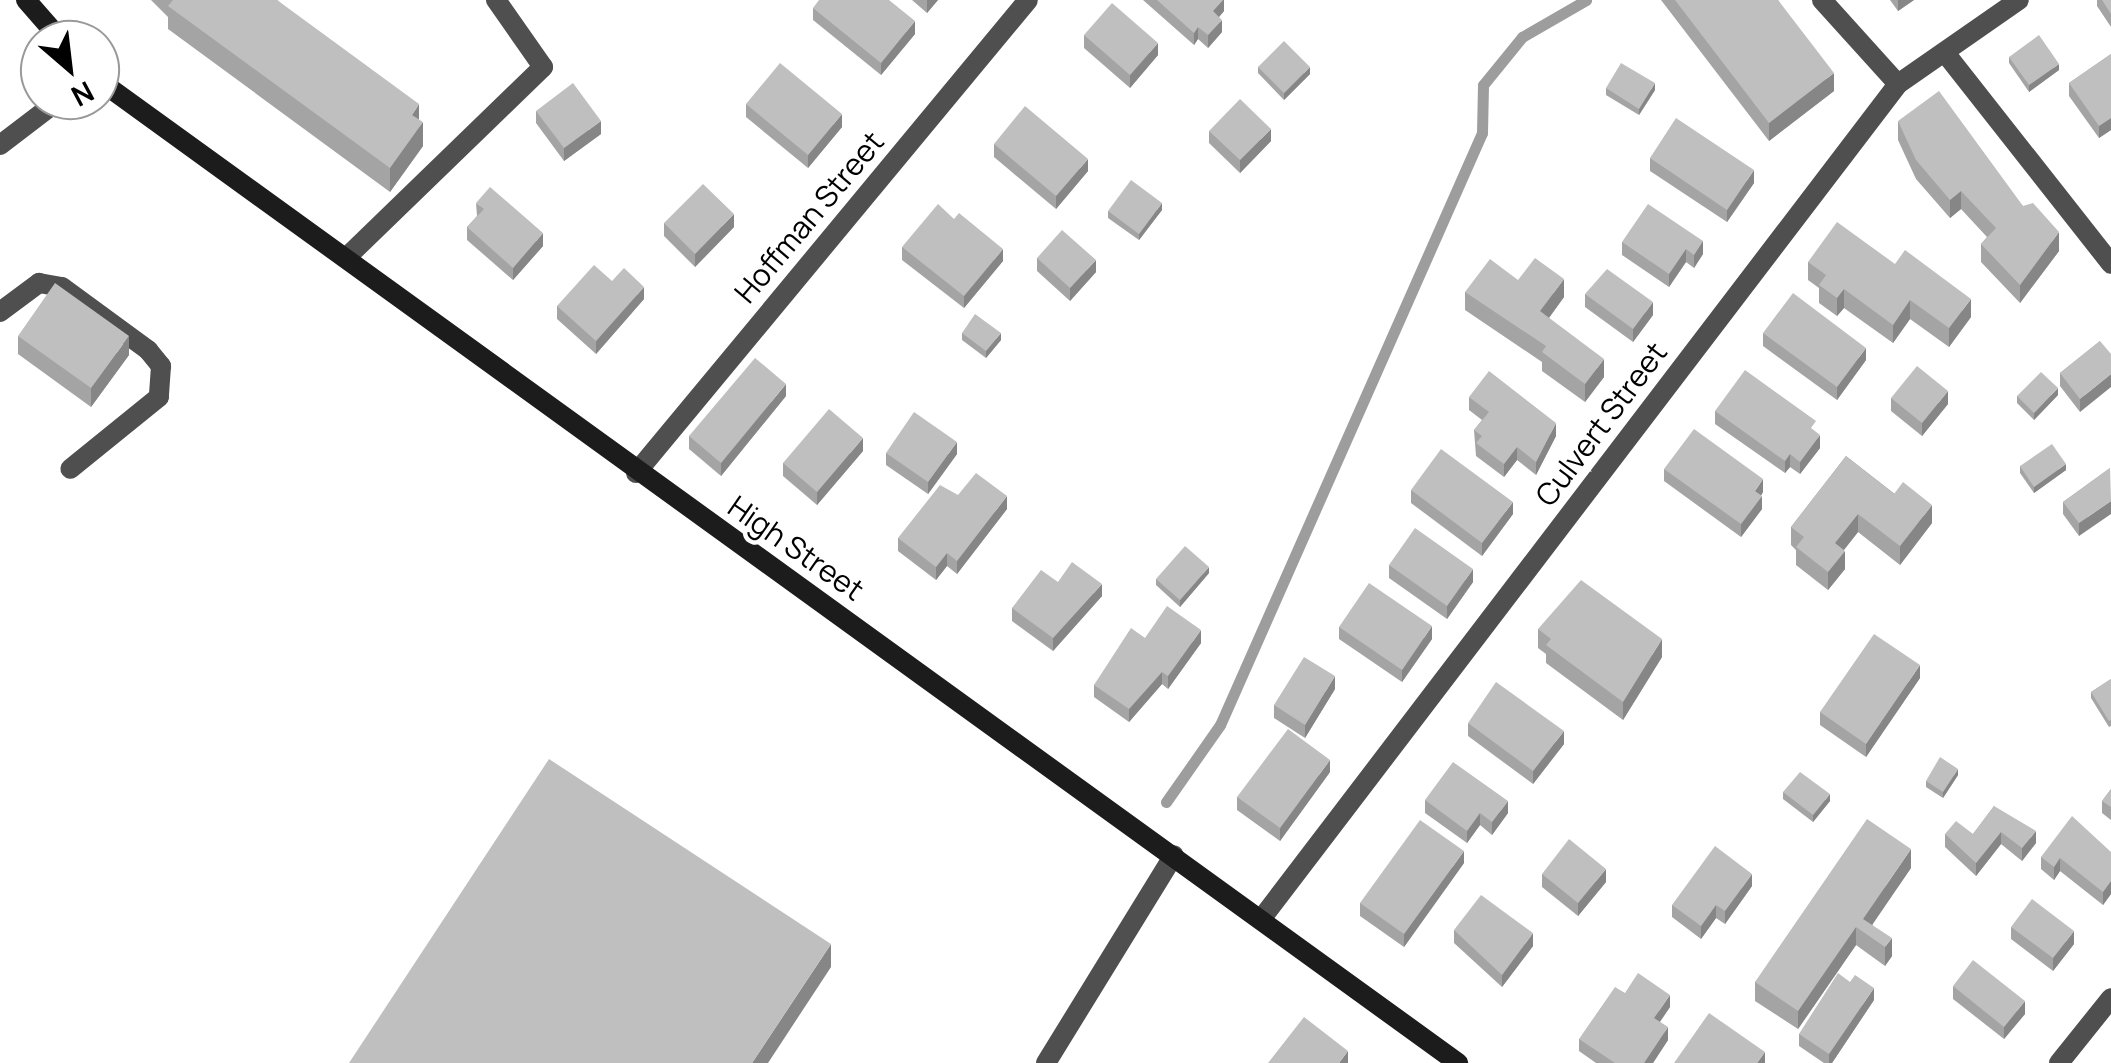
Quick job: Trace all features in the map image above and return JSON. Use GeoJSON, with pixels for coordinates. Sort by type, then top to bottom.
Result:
{"type":"FeatureCollection","features":[{"type":"Feature","properties":{"kind":"street"},"geometry":{"type":"LineString","coordinates":[[26,0],[44,20]]}},
{"type":"Feature","properties":{"kind":"street"},"geometry":{"type":"LineString","coordinates":[[347,257],[543,67],[496,0]]}},
{"type":"Feature","properties":{"kind":"street","name":"Hoffman Street"},"geometry":{"type":"LineString","coordinates":[[636,473],[1028,0]]}},
{"type":"Feature","properties":{"kind":"street"},"geometry":{"type":"LineString","coordinates":[[1822,0],[1898,84]]}},
{"type":"Feature","properties":{"kind":"street","name":"Culvert Street"},"geometry":{"type":"LineString","coordinates":[[1262,918],[1898,84],[2019,0]]}},
{"type":"Feature","properties":{"kind":"street"},"geometry":{"type":"LineString","coordinates":[[1946,54],[2111,264]]}},
{"type":"Feature","properties":{"kind":"street","name":"High Street"},"geometry":{"type":"LineString","coordinates":[[120,95],[347,257],[636,473],[1174,854],[1458,1063]]}},
{"type":"Feature","properties":{"kind":"street"},"geometry":{"type":"LineString","coordinates":[[0,145],[32,120]]}},
{"type":"Feature","properties":{"kind":"street"},"geometry":{"type":"LineString","coordinates":[[0,312],[39,284],[62,286],[148,350],[161,366],[159,397],[70,469]]}},
{"type":"Feature","properties":{"kind":"street"},"geometry":{"type":"LineString","coordinates":[[1046,1063],[1174,854]]}},
{"type":"Feature","properties":{"kind":"street"},"geometry":{"type":"LineString","coordinates":[[2059,1063],[2111,998]]}},
{"type":"Feature","properties":{"kind":"building"},"geometry":{"type":"Polygon","coordinates":[[[173,0],[277,0],[419,104],[412,115],[423,122],[390,168],[168,6],[173,0]]]}},
{"type":"Feature","properties":{"kind":"building"},"geometry":{"type":"Polygon","coordinates":[[[819,0],[889,0],[915,21],[881,63],[813,8],[819,0]]]}},
{"type":"Feature","properties":{"kind":"building"},"geometry":{"type":"Polygon","coordinates":[[[1157,0],[1223,0],[1213,11],[1222,20],[1208,35],[1198,27],[1194,33],[1157,0]]]}},
{"type":"Feature","properties":{"kind":"building"},"geometry":{"type":"Polygon","coordinates":[[[1675,0],[1778,0],[1834,73],[1769,123],[1675,0]]]}},
{"type":"Feature","properties":{"kind":"building"},"geometry":{"type":"Polygon","coordinates":[[[2102,0],[2111,0],[2111,14],[2102,0]]]}},
{"type":"Feature","properties":{"kind":"building"},"geometry":{"type":"Polygon","coordinates":[[[1112,3],[1158,43],[1130,75],[1084,35],[1112,3]]]}},
{"type":"Feature","properties":{"kind":"building"},"geometry":{"type":"Polygon","coordinates":[[[2039,35],[2059,64],[2029,85],[2009,57],[2039,35]]]}},
{"type":"Feature","properties":{"kind":"building"},"geometry":{"type":"Polygon","coordinates":[[[1284,41],[1310,67],[1284,93],[1258,67],[1284,41]]]}},
{"type":"Feature","properties":{"kind":"building"},"geometry":{"type":"Polygon","coordinates":[[[2111,54],[2111,118],[2099,126],[2069,83],[2111,54]]]}},
{"type":"Feature","properties":{"kind":"building"},"geometry":{"type":"Polygon","coordinates":[[[780,63],[842,114],[808,155],[746,104],[780,63]]]}},
{"type":"Feature","properties":{"kind":"building"},"geometry":{"type":"Polygon","coordinates":[[[1621,63],[1655,83],[1639,109],[1606,88],[1621,63]]]}},
{"type":"Feature","properties":{"kind":"building"},"geometry":{"type":"Polygon","coordinates":[[[573,83],[601,121],[564,148],[536,111],[573,83]]]}},
{"type":"Feature","properties":{"kind":"building"},"geometry":{"type":"Polygon","coordinates":[[[1939,91],[2023,206],[2033,203],[2059,232],[2020,285],[1981,244],[1996,228],[1961,191],[1950,200],[1916,160],[1898,121],[1939,91]]]}},
{"type":"Feature","properties":{"kind":"building"},"geometry":{"type":"Polygon","coordinates":[[[1240,99],[1271,129],[1240,160],[1209,131],[1240,99]]]}},
{"type":"Feature","properties":{"kind":"building"},"geometry":{"type":"Polygon","coordinates":[[[1025,106],[1088,159],[1056,196],[994,144],[1025,106]]]}},
{"type":"Feature","properties":{"kind":"building"},"geometry":{"type":"Polygon","coordinates":[[[1676,118],[1754,170],[1727,210],[1650,158],[1676,118]]]}},
{"type":"Feature","properties":{"kind":"building"},"geometry":{"type":"Polygon","coordinates":[[[1131,180],[1162,203],[1139,234],[1108,211],[1131,180]]]}},
{"type":"Feature","properties":{"kind":"building"},"geometry":{"type":"Polygon","coordinates":[[[703,184],[734,214],[695,254],[664,223],[703,184]]]}},
{"type":"Feature","properties":{"kind":"building"},"geometry":{"type":"Polygon","coordinates":[[[490,187],[543,233],[513,268],[467,227],[484,209],[476,203],[490,187]]]}},
{"type":"Feature","properties":{"kind":"building"},"geometry":{"type":"Polygon","coordinates":[[[938,204],[954,219],[959,213],[1003,249],[964,296],[902,247],[938,204]]]}},
{"type":"Feature","properties":{"kind":"building"},"geometry":{"type":"Polygon","coordinates":[[[1648,204],[1703,241],[1694,255],[1686,249],[1669,274],[1622,242],[1648,204]]]}},
{"type":"Feature","properties":{"kind":"building"},"geometry":{"type":"Polygon","coordinates":[[[1837,222],[1895,264],[1905,250],[1971,299],[1949,328],[1910,300],[1893,325],[1844,289],[1837,298],[1819,285],[1826,275],[1808,262],[1837,222]]]}},
{"type":"Feature","properties":{"kind":"building"},"geometry":{"type":"Polygon","coordinates":[[[1062,230],[1096,260],[1070,288],[1037,258],[1062,230]]]}},
{"type":"Feature","properties":{"kind":"building"},"geometry":{"type":"Polygon","coordinates":[[[1535,258],[1564,279],[1540,311],[1604,359],[1585,384],[1542,352],[1546,346],[1465,292],[1490,259],[1518,280],[1535,258]]]}},
{"type":"Feature","properties":{"kind":"building"},"geometry":{"type":"Polygon","coordinates":[[[594,265],[612,281],[624,268],[644,287],[596,341],[557,306],[594,265]]]}},
{"type":"Feature","properties":{"kind":"building"},"geometry":{"type":"Polygon","coordinates":[[[1607,269],[1653,302],[1633,329],[1585,294],[1607,269]]]}},
{"type":"Feature","properties":{"kind":"building"},"geometry":{"type":"Polygon","coordinates":[[[55,283],[129,336],[91,388],[18,336],[55,283]]]}},
{"type":"Feature","properties":{"kind":"building"},"geometry":{"type":"Polygon","coordinates":[[[1793,293],[1866,348],[1837,387],[1763,333],[1793,293]]]}},
{"type":"Feature","properties":{"kind":"building"},"geometry":{"type":"Polygon","coordinates":[[[975,314],[1001,333],[986,351],[962,333],[975,314]]]}},
{"type":"Feature","properties":{"kind":"building"},"geometry":{"type":"Polygon","coordinates":[[[2100,341],[2111,354],[2111,374],[2080,399],[2060,373],[2100,341]]]}},
{"type":"Feature","properties":{"kind":"building"},"geometry":{"type":"Polygon","coordinates":[[[755,358],[786,384],[721,463],[689,436],[755,358]]]}},
{"type":"Feature","properties":{"kind":"building"},"geometry":{"type":"Polygon","coordinates":[[[1917,366],[1948,391],[1922,423],[1891,398],[1917,366]]]}},
{"type":"Feature","properties":{"kind":"building"},"geometry":{"type":"Polygon","coordinates":[[[1745,370],[1816,421],[1811,428],[1820,435],[1800,462],[1790,454],[1785,461],[1715,411],[1745,370]]]}},
{"type":"Feature","properties":{"kind":"building"},"geometry":{"type":"Polygon","coordinates":[[[1489,371],[1556,423],[1536,462],[1517,447],[1504,464],[1476,443],[1482,436],[1474,430],[1489,412],[1469,397],[1489,371]]]}},
{"type":"Feature","properties":{"kind":"building"},"geometry":{"type":"Polygon","coordinates":[[[2041,372],[2058,388],[2034,413],[2017,396],[2041,372]]]}},
{"type":"Feature","properties":{"kind":"building"},"geometry":{"type":"Polygon","coordinates":[[[829,409],[863,438],[817,492],[783,463],[829,409]]]}},
{"type":"Feature","properties":{"kind":"building"},"geometry":{"type":"Polygon","coordinates":[[[914,412],[957,442],[928,482],[886,453],[914,412]]]}},
{"type":"Feature","properties":{"kind":"building"},"geometry":{"type":"Polygon","coordinates":[[[1694,429],[1763,479],[1755,491],[1762,496],[1741,524],[1664,469],[1694,429]]]}},
{"type":"Feature","properties":{"kind":"building"},"geometry":{"type":"Polygon","coordinates":[[[2052,444],[2066,464],[2034,487],[2020,466],[2052,444]]]}},
{"type":"Feature","properties":{"kind":"building"},"geometry":{"type":"Polygon","coordinates":[[[1441,449],[1513,502],[1482,543],[1411,490],[1441,449]]]}},
{"type":"Feature","properties":{"kind":"building"},"geometry":{"type":"Polygon","coordinates":[[[1846,456],[1894,494],[1903,482],[1932,505],[1900,546],[1858,514],[1835,543],[1845,551],[1828,572],[1796,547],[1804,537],[1791,527],[1846,456]]]}},
{"type":"Feature","properties":{"kind":"building"},"geometry":{"type":"Polygon","coordinates":[[[2110,468],[2111,501],[2079,523],[2063,502],[2110,468]]]}},
{"type":"Feature","properties":{"kind":"building"},"geometry":{"type":"Polygon","coordinates":[[[976,473],[1007,496],[957,561],[947,553],[936,567],[898,538],[940,485],[958,495],[976,473]]]}},
{"type":"Feature","properties":{"kind":"building"},"geometry":{"type":"Polygon","coordinates":[[[1415,528],[1473,569],[1447,606],[1389,565],[1415,528]]]}},
{"type":"Feature","properties":{"kind":"building"},"geometry":{"type":"Polygon","coordinates":[[[1185,546],[1209,567],[1180,600],[1156,579],[1185,546]]]}},
{"type":"Feature","properties":{"kind":"building"},"geometry":{"type":"Polygon","coordinates":[[[1072,562],[1102,584],[1053,638],[1012,608],[1041,570],[1058,582],[1072,562]]]}},
{"type":"Feature","properties":{"kind":"building"},"geometry":{"type":"Polygon","coordinates":[[[1581,580],[1662,639],[1623,702],[1546,645],[1551,639],[1538,629],[1581,580]]]}},
{"type":"Feature","properties":{"kind":"building"},"geometry":{"type":"Polygon","coordinates":[[[1369,583],[1432,626],[1402,670],[1339,627],[1369,583]]]}},
{"type":"Feature","properties":{"kind":"building"},"geometry":{"type":"Polygon","coordinates":[[[1167,606],[1201,630],[1168,676],[1162,672],[1129,709],[1094,685],[1131,628],[1145,638],[1167,606]]]}},
{"type":"Feature","properties":{"kind":"building"},"geometry":{"type":"Polygon","coordinates":[[[1874,634],[1920,665],[1866,744],[1820,712],[1874,634]]]}},
{"type":"Feature","properties":{"kind":"building"},"geometry":{"type":"Polygon","coordinates":[[[1304,657],[1335,676],[1305,725],[1274,705],[1304,657]]]}},
{"type":"Feature","properties":{"kind":"building"},"geometry":{"type":"Polygon","coordinates":[[[2111,679],[2111,720],[2109,721],[2091,692],[2111,679]]]}},
{"type":"Feature","properties":{"kind":"building"},"geometry":{"type":"Polygon","coordinates":[[[1496,682],[1564,731],[1533,771],[1468,723],[1496,682]]]}},
{"type":"Feature","properties":{"kind":"building"},"geometry":{"type":"Polygon","coordinates":[[[1288,729],[1330,760],[1280,828],[1237,797],[1288,729]]]}},
{"type":"Feature","properties":{"kind":"building"},"geometry":{"type":"Polygon","coordinates":[[[1940,757],[1958,769],[1943,792],[1926,781],[1940,757]]]}},
{"type":"Feature","properties":{"kind":"building"},"geometry":{"type":"Polygon","coordinates":[[[549,759],[831,944],[752,1063],[349,1063],[549,759]]]}},
{"type":"Feature","properties":{"kind":"building"},"geometry":{"type":"Polygon","coordinates":[[[1453,762],[1508,801],[1492,822],[1480,813],[1467,831],[1425,800],[1453,762]]]}},
{"type":"Feature","properties":{"kind":"building"},"geometry":{"type":"Polygon","coordinates":[[[1800,772],[1830,794],[1813,815],[1783,792],[1800,772]]]}},
{"type":"Feature","properties":{"kind":"building"},"geometry":{"type":"Polygon","coordinates":[[[2111,789],[2111,807],[2102,801],[2111,789]]]}},
{"type":"Feature","properties":{"kind":"building"},"geometry":{"type":"Polygon","coordinates":[[[1994,806],[2036,831],[2022,848],[2001,832],[1976,863],[1945,834],[1956,821],[1973,834],[1994,806]]]}},
{"type":"Feature","properties":{"kind":"building"},"geometry":{"type":"Polygon","coordinates":[[[2072,816],[2111,852],[2111,881],[2103,892],[2060,858],[2054,867],[2041,857],[2072,816]]]}},
{"type":"Feature","properties":{"kind":"building"},"geometry":{"type":"Polygon","coordinates":[[[1867,819],[1911,849],[1863,919],[1892,938],[1885,947],[1856,927],[1798,1011],[1755,982],[1867,819]]]}},
{"type":"Feature","properties":{"kind":"building"},"geometry":{"type":"Polygon","coordinates":[[[1420,820],[1464,851],[1404,934],[1360,903],[1420,820]]]}},
{"type":"Feature","properties":{"kind":"building"},"geometry":{"type":"Polygon","coordinates":[[[1569,839],[1606,869],[1578,903],[1542,874],[1569,839]]]}},
{"type":"Feature","properties":{"kind":"building"},"geometry":{"type":"Polygon","coordinates":[[[1715,846],[1752,874],[1725,911],[1716,905],[1701,926],[1672,905],[1715,846]]]}},
{"type":"Feature","properties":{"kind":"building"},"geometry":{"type":"Polygon","coordinates":[[[1481,895],[1533,933],[1502,975],[1454,930],[1481,895]]]}},
{"type":"Feature","properties":{"kind":"building"},"geometry":{"type":"Polygon","coordinates":[[[2032,899],[2074,931],[2053,958],[2011,927],[2032,899]]]}},
{"type":"Feature","properties":{"kind":"building"},"geometry":{"type":"Polygon","coordinates":[[[1973,960],[2025,1001],[2004,1027],[1953,986],[1973,960]]]}},
{"type":"Feature","properties":{"kind":"building"},"geometry":{"type":"Polygon","coordinates":[[[1638,973],[1670,995],[1654,1018],[1668,1027],[1644,1063],[1615,1063],[1579,1039],[1615,987],[1625,993],[1638,973]]]}},
{"type":"Feature","properties":{"kind":"building"},"geometry":{"type":"Polygon","coordinates":[[[1838,973],[1850,982],[1855,975],[1874,988],[1829,1054],[1799,1034],[1838,973]]]}},
{"type":"Feature","properties":{"kind":"building"},"geometry":{"type":"Polygon","coordinates":[[[1709,1013],[1765,1052],[1757,1063],[1674,1063],[1709,1013]]]}},
{"type":"Feature","properties":{"kind":"building"},"geometry":{"type":"Polygon","coordinates":[[[1304,1017],[1348,1051],[1339,1063],[1268,1063],[1304,1017]]]}},
{"type":"Feature","properties":{"kind":"waterway"},"geometry":{"type":"LineString","coordinates":[[1166,802],[1220,725],[1482,133],[1483,85],[1522,37],[1586,0]]}}]}
